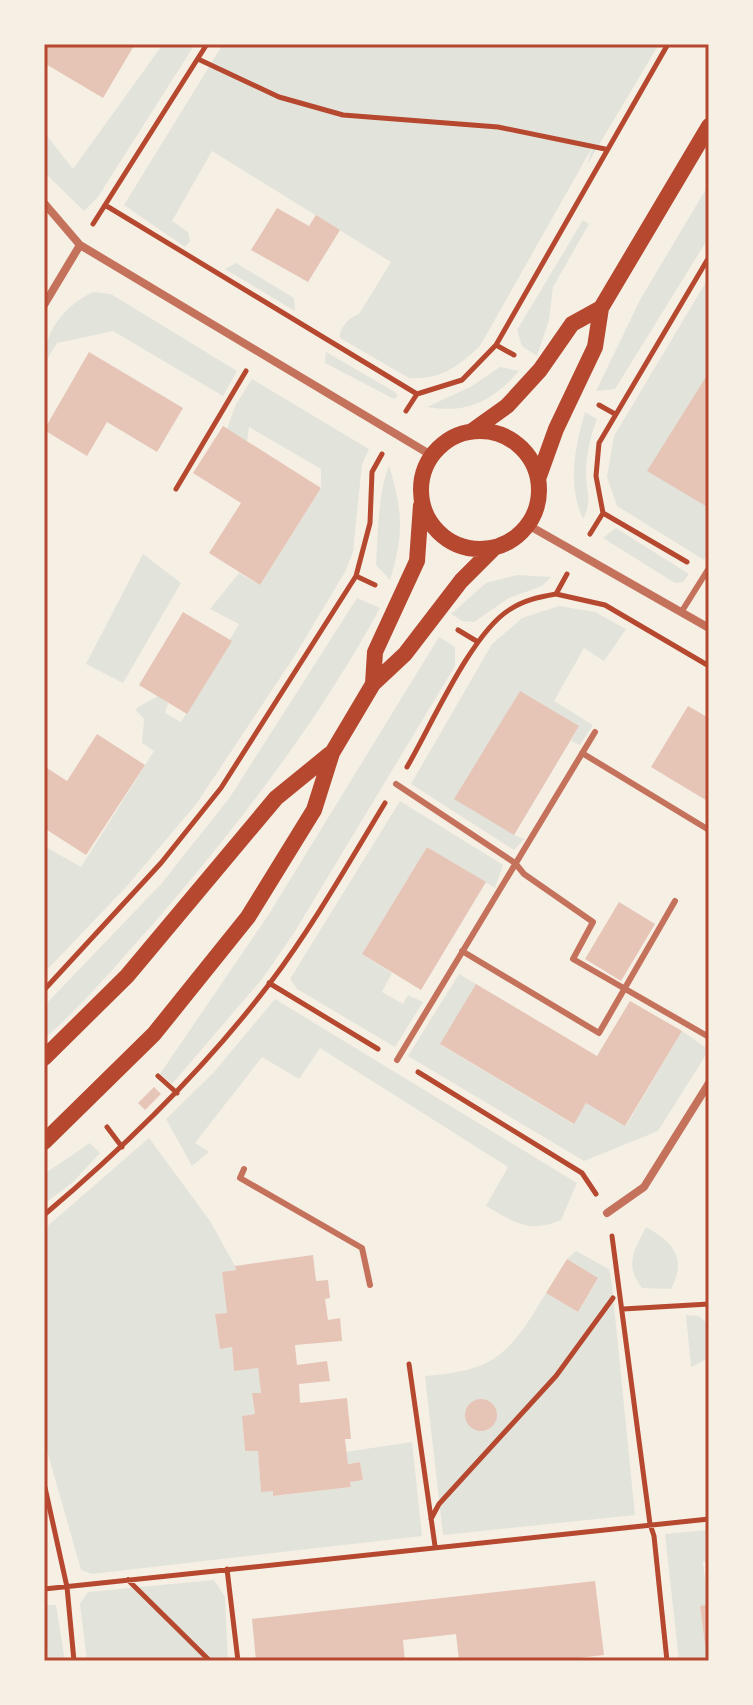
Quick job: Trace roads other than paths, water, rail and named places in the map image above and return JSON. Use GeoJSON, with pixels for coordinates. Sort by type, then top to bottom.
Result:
{"type":"FeatureCollection","features":[{"type":"Feature","properties":{"kind":"main road"},"geometry":{"type":"LineString","coordinates":[[422,499],[429,520],[444,537],[475,549],[507,544],[528,525],[537,507],[538,479],[595,347],[601,308],[709,126]]}},
{"type":"Feature","properties":{"kind":"main road"},"geometry":{"type":"LineString","coordinates":[[373,684],[375,652],[417,561],[423,479],[431,455],[450,439],[472,431],[507,406],[540,370],[572,324],[601,308]]}},
{"type":"Feature","properties":{"kind":"main road"},"geometry":{"type":"LineString","coordinates":[[472,431],[493,432],[513,441],[527,454],[538,479]]}},
{"type":"Feature","properties":{"kind":"main road"},"geometry":{"type":"LineString","coordinates":[[44,1142],[154,1034],[248,917],[314,810],[332,753],[373,684],[405,654],[461,581],[495,547]]}},
{"type":"Feature","properties":{"kind":"main road"},"geometry":{"type":"LineString","coordinates":[[44,1058],[127,976],[276,798],[332,753]]}},
{"type":"Feature","properties":{"kind":"street"},"geometry":{"type":"LineString","coordinates":[[44,203],[80,245],[431,455]]}},
{"type":"Feature","properties":{"kind":"street"},"geometry":{"type":"LineString","coordinates":[[44,305],[80,245]]}},
{"type":"Feature","properties":{"kind":"street"},"geometry":{"type":"LineString","coordinates":[[528,525],[709,628]]}},
{"type":"Feature","properties":{"kind":"street"},"geometry":{"type":"LineString","coordinates":[[607,1213],[644,1187],[709,1083]]}},
{"type":"Feature","properties":{"kind":"lane"},"geometry":{"type":"LineString","coordinates":[[682,611],[708,571]]}},
{"type":"Feature","properties":{"kind":"lane"},"geometry":{"type":"LineString","coordinates":[[397,1060],[595,732]]}},
{"type":"Feature","properties":{"kind":"lane"},"geometry":{"type":"LineString","coordinates":[[582,753],[709,830]]}},
{"type":"Feature","properties":{"kind":"lane"},"geometry":{"type":"LineString","coordinates":[[396,784],[515,863],[524,874],[593,922],[573,959],[709,1037]]}},
{"type":"Feature","properties":{"kind":"lane"},"geometry":{"type":"LineString","coordinates":[[462,951],[599,1033],[675,901]]}},
{"type":"Feature","properties":{"kind":"lane"},"geometry":{"type":"LineString","coordinates":[[244,1169],[240,1178],[362,1248],[370,1285]]}}]}
